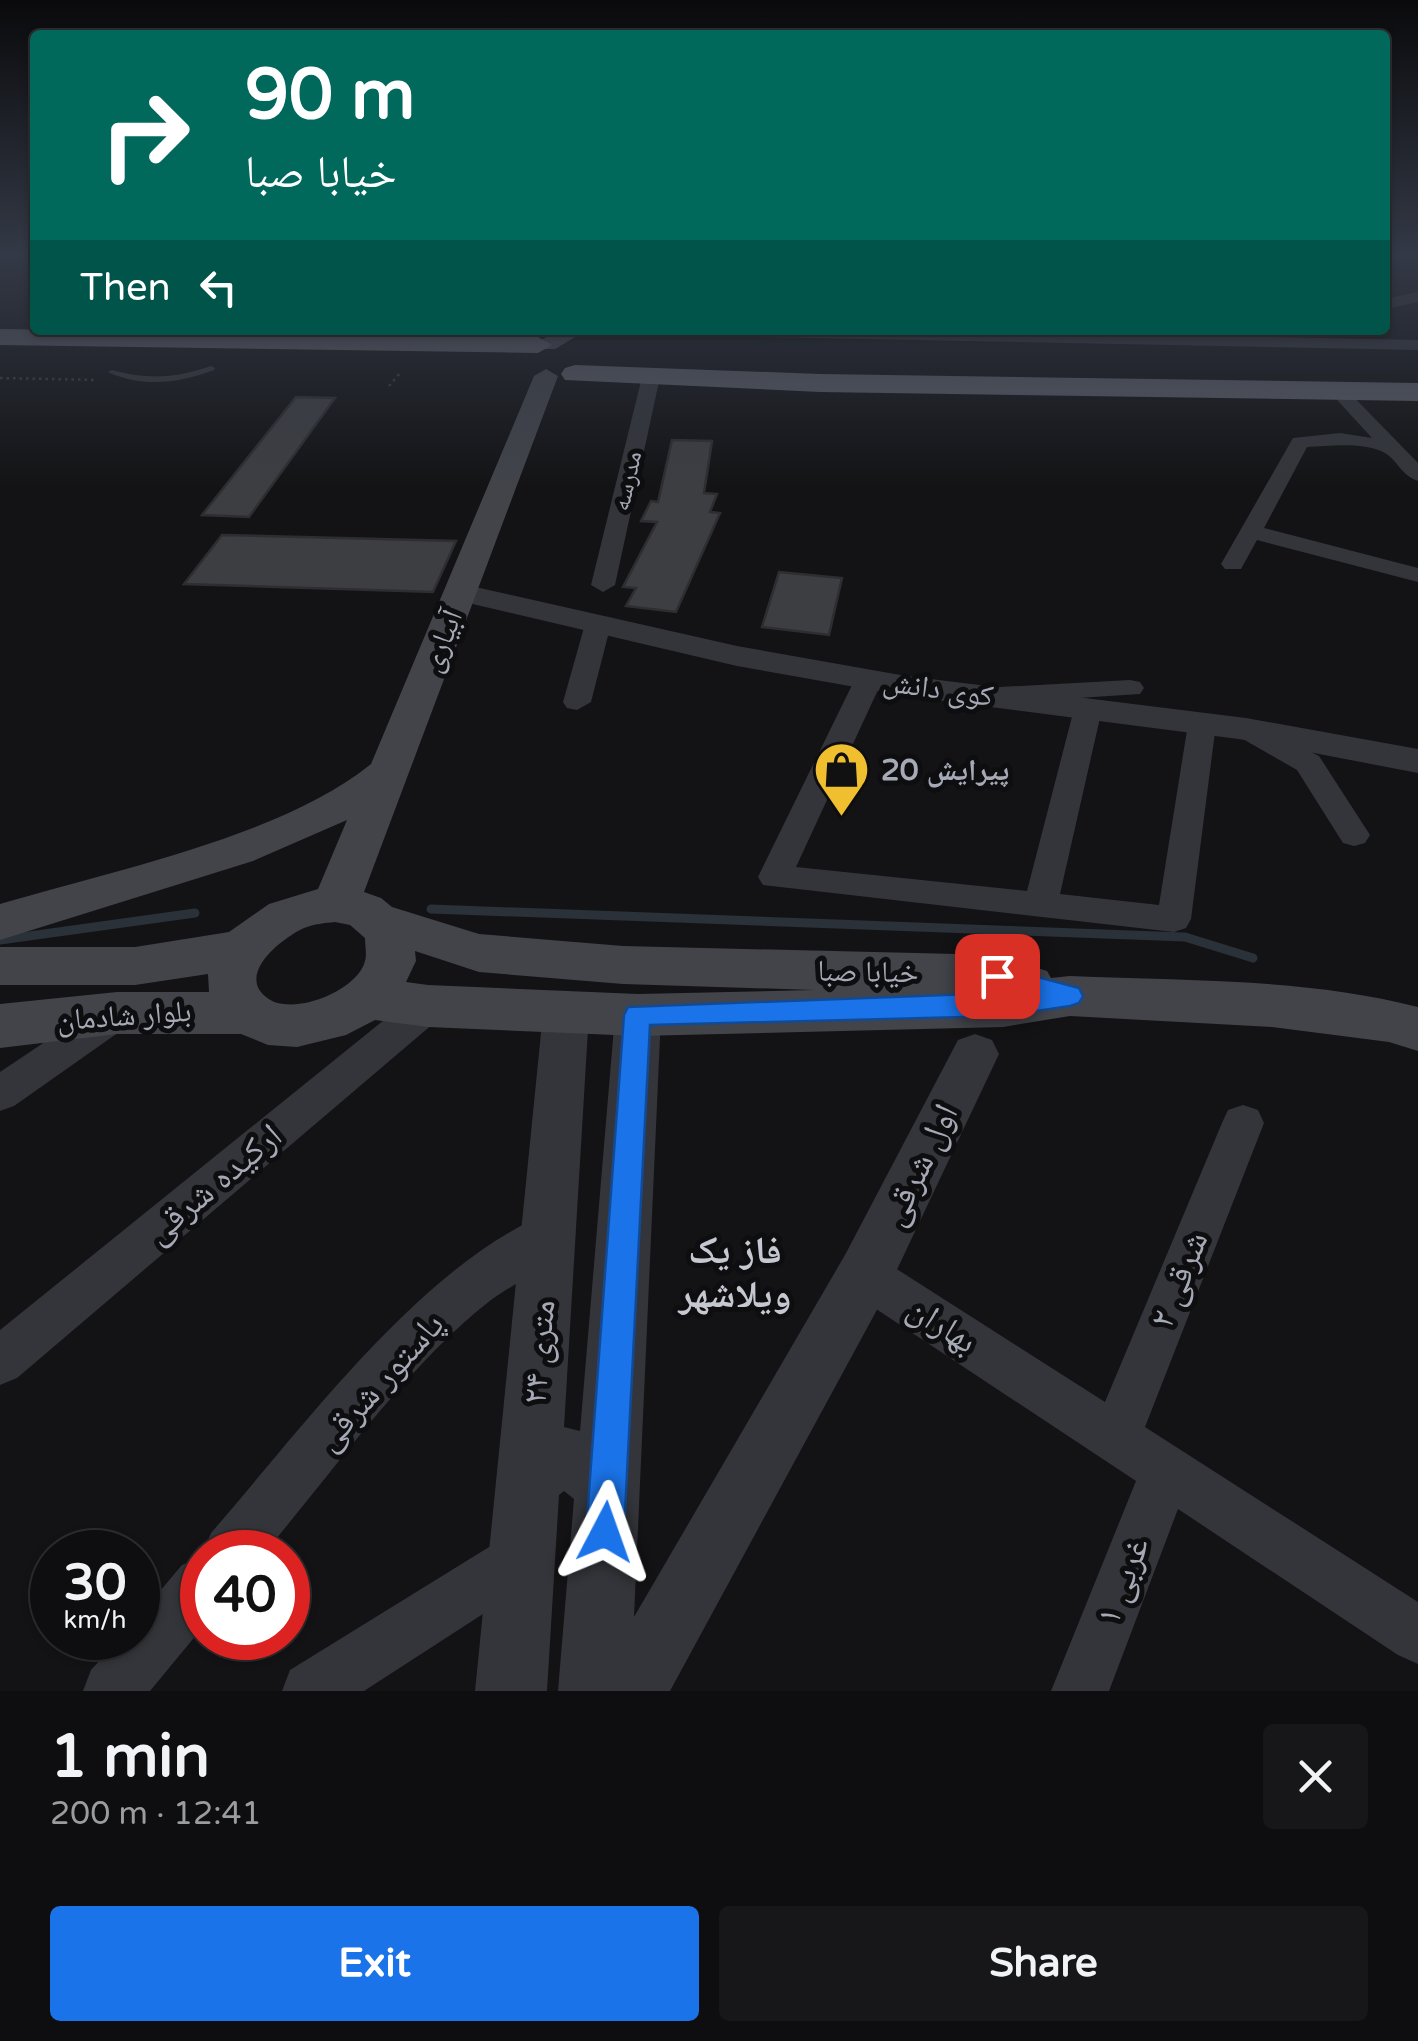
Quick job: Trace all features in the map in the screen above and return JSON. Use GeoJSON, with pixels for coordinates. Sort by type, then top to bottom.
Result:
{"type":"FeatureCollection","features":[{"type":"Feature","properties":{"kind":"highway"},"geometry":{"type":"LineString","coordinates":[[0,337],[79,335]]}},
{"type":"Feature","properties":{"kind":"highway"},"geometry":{"type":"LineString","coordinates":[[139,335],[850,366],[1418,372]]}},
{"type":"Feature","properties":{"kind":"highway"},"geometry":{"type":"LineString","coordinates":[[636,348],[898,356],[1226,343],[1418,363]]}},
{"type":"Feature","properties":{"kind":"highway"},"geometry":{"type":"LineString","coordinates":[[0,346],[561,355],[850,374],[1418,382]]}},
{"type":"Feature","properties":{"kind":"highway"},"geometry":{"type":"LineString","coordinates":[[0,354],[561,355],[651,376],[838,383],[1418,392]]}},
{"type":"Feature","properties":{"kind":"highway"},"geometry":{"type":"LineString","coordinates":[[0,364],[287,370]]}},
{"type":"Feature","properties":{"kind":"main road","name":"آبیاری"},"geometry":{"type":"LineString","coordinates":[[335,905],[561,355]]}},
{"type":"Feature","properties":{"kind":"main road"},"geometry":{"type":"LineString","coordinates":[[0,922],[238,850],[354,800],[390,769]]}},
{"type":"Feature","properties":{"kind":"main road"},"geometry":{"type":"LineString","coordinates":[[335,905],[364,910],[382,922],[393,942],[391,965],[366,998],[341,1015],[309,1024],[272,1024],[240,1005],[232,983],[244,948],[277,919],[308,908],[335,905]]}},
{"type":"Feature","properties":{"kind":"main road","name":"خیابا صبا"},"geometry":{"type":"LineString","coordinates":[[382,922],[478,953],[623,965],[997,976],[1070,996]]}},
{"type":"Feature","properties":{"kind":"main road","name":"بلوار شادمان"},"geometry":{"type":"LineString","coordinates":[[0,966],[135,966],[244,948]]}},
{"type":"Feature","properties":{"kind":"main road"},"geometry":{"type":"LineString","coordinates":[[1070,996],[1272,1006],[1388,1021],[1418,1029]]}},
{"type":"Feature","properties":{"kind":"main road","name":"خیابا صبا"},"geometry":{"type":"LineString","coordinates":[[366,998],[428,1006],[638,1015],[1003,1006],[1070,996]]}},
{"type":"Feature","properties":{"kind":"main road","name":"بلوار شادمان"},"geometry":{"type":"LineString","coordinates":[[0,1026],[117,1013],[248,1013]]}},
{"type":"Feature","properties":{"kind":"street"},"geometry":{"type":"LineString","coordinates":[[878,335],[1226,343],[1322,337],[1418,345]]}},
{"type":"Feature","properties":{"kind":"street","name":"مدرسه"},"geometry":{"type":"LineString","coordinates":[[603,585],[651,376]]}},
{"type":"Feature","properties":{"kind":"street"},"geometry":{"type":"LineString","coordinates":[[1338,390],[1418,475]]}},
{"type":"Feature","properties":{"kind":"street"},"geometry":{"type":"LineString","coordinates":[[1233,564],[1300,442],[1340,439],[1392,448]]}},
{"type":"Feature","properties":{"kind":"street"},"geometry":{"type":"LineString","coordinates":[[1252,532],[1418,575]]}},
{"type":"Feature","properties":{"kind":"street","name":"کوی دانش"},"geometry":{"type":"LineString","coordinates":[[462,593],[869,680],[1246,730],[1418,761]]}},
{"type":"Feature","properties":{"kind":"street"},"geometry":{"type":"LineString","coordinates":[[578,702],[598,624]]}},
{"type":"Feature","properties":{"kind":"street"},"geometry":{"type":"LineString","coordinates":[[869,680],[775,878],[1174,919],[1202,724]]}},
{"type":"Feature","properties":{"kind":"street"},"geometry":{"type":"LineString","coordinates":[[980,696],[1130,688]]}},
{"type":"Feature","properties":{"kind":"street"},"geometry":{"type":"LineString","coordinates":[[1040,906],[1088,709]]}},
{"type":"Feature","properties":{"kind":"street"},"geometry":{"type":"LineString","coordinates":[[1246,730],[1308,763],[1354,835]]}},
{"type":"Feature","properties":{"kind":"street","name":"ارکیده شرقی"},"geometry":{"type":"LineString","coordinates":[[0,1361],[428,1006]]}},
{"type":"Feature","properties":{"kind":"street","name":"۲۴ متری"},"geometry":{"type":"LineString","coordinates":[[510,1691],[551,1232],[566,1012]]}},
{"type":"Feature","properties":{"kind":"street"},"geometry":{"type":"LineString","coordinates":[[0,1094],[117,1013]]}},
{"type":"Feature","properties":{"kind":"street"},"geometry":{"type":"LineString","coordinates":[[594,1691],[638,1015]]}},
{"type":"Feature","properties":{"kind":"street","name":"اول شرقی"},"geometry":{"type":"LineString","coordinates":[[865,1275],[975,1054]]}},
{"type":"Feature","properties":{"kind":"street","name":"۲ شرقی"},"geometry":{"type":"LineString","coordinates":[[1115,1438],[1243,1123]]}},
{"type":"Feature","properties":{"kind":"street","name":"پاستور شرقی"},"geometry":{"type":"LineString","coordinates":[[249,1530],[420,1330],[474,1285],[551,1232]]}},
{"type":"Feature","properties":{"kind":"street"},"geometry":{"type":"LineString","coordinates":[[632,1691],[865,1275]]}},
{"type":"Feature","properties":{"kind":"street","name":"بهاران"},"geometry":{"type":"LineString","coordinates":[[865,1275],[1418,1635]]}},
{"type":"Feature","properties":{"kind":"street"},"geometry":{"type":"LineString","coordinates":[[528,1478],[557,1458],[588,1464],[608,1492]]}},
{"type":"Feature","properties":{"kind":"street","name":"۱ غربی"},"geometry":{"type":"LineString","coordinates":[[1080,1691],[1166,1471]]}},
{"type":"Feature","properties":{"kind":"street"},"geometry":{"type":"LineString","coordinates":[[310,1691],[522,1558]]}},
{"type":"Feature","properties":{"kind":"street"},"geometry":{"type":"LineString","coordinates":[[112,1691],[180,1611]]}},
{"type":"Feature","properties":{"kind":"lane"},"geometry":{"type":"LineString","coordinates":[[112,372],[132,379],[181,381],[211,368]]}},
{"type":"Feature","properties":{"kind":"path"},"geometry":{"type":"LineString","coordinates":[[389,386],[401,372]]}},
{"type":"Feature","properties":{"kind":"path"},"geometry":{"type":"LineString","coordinates":[[0,378],[101,380]]}},
{"type":"Feature","properties":{"kind":"building"},"geometry":{"type":"Polygon","coordinates":[[[296,397],[335,398],[249,517],[202,515],[296,397]]]}},
{"type":"Feature","properties":{"kind":"building"},"geometry":{"type":"Polygon","coordinates":[[[672,440],[712,441],[704,493],[717,494],[710,512],[720,513],[676,612],[626,606],[636,588],[623,587],[657,522],[641,521],[651,501],[658,502],[672,440]]]}},
{"type":"Feature","properties":{"kind":"building"},"geometry":{"type":"Polygon","coordinates":[[[222,535],[456,541],[433,592],[184,584],[222,535]]]}},
{"type":"Feature","properties":{"kind":"building"},"geometry":{"type":"Polygon","coordinates":[[[779,572],[842,578],[829,635],[762,627],[779,572]]]}},
{"type":"Feature","properties":{"kind":"waterway"},"geometry":{"type":"LineString","coordinates":[[431,909],[1185,937],[1253,958]]}},
{"type":"Feature","properties":{"kind":"waterway"},"geometry":{"type":"LineString","coordinates":[[0,940],[195,913]]}},
{"type":"Feature","properties":{"kind":"place","name":"پیرایش 20"},"geometry":{"type":"Point","coordinates":[842,819]}},
{"type":"Feature","properties":{"kind":"district","name":"فاز یک ویلاشهر"},"geometry":{"type":"Point","coordinates":[735,1273]}},
{"type":"Feature","properties":{"kind":"route"},"geometry":{"type":"LineString","coordinates":[[605,1532],[638,1015],[1003,1006],[1070,996],[997,976]]}}]}
